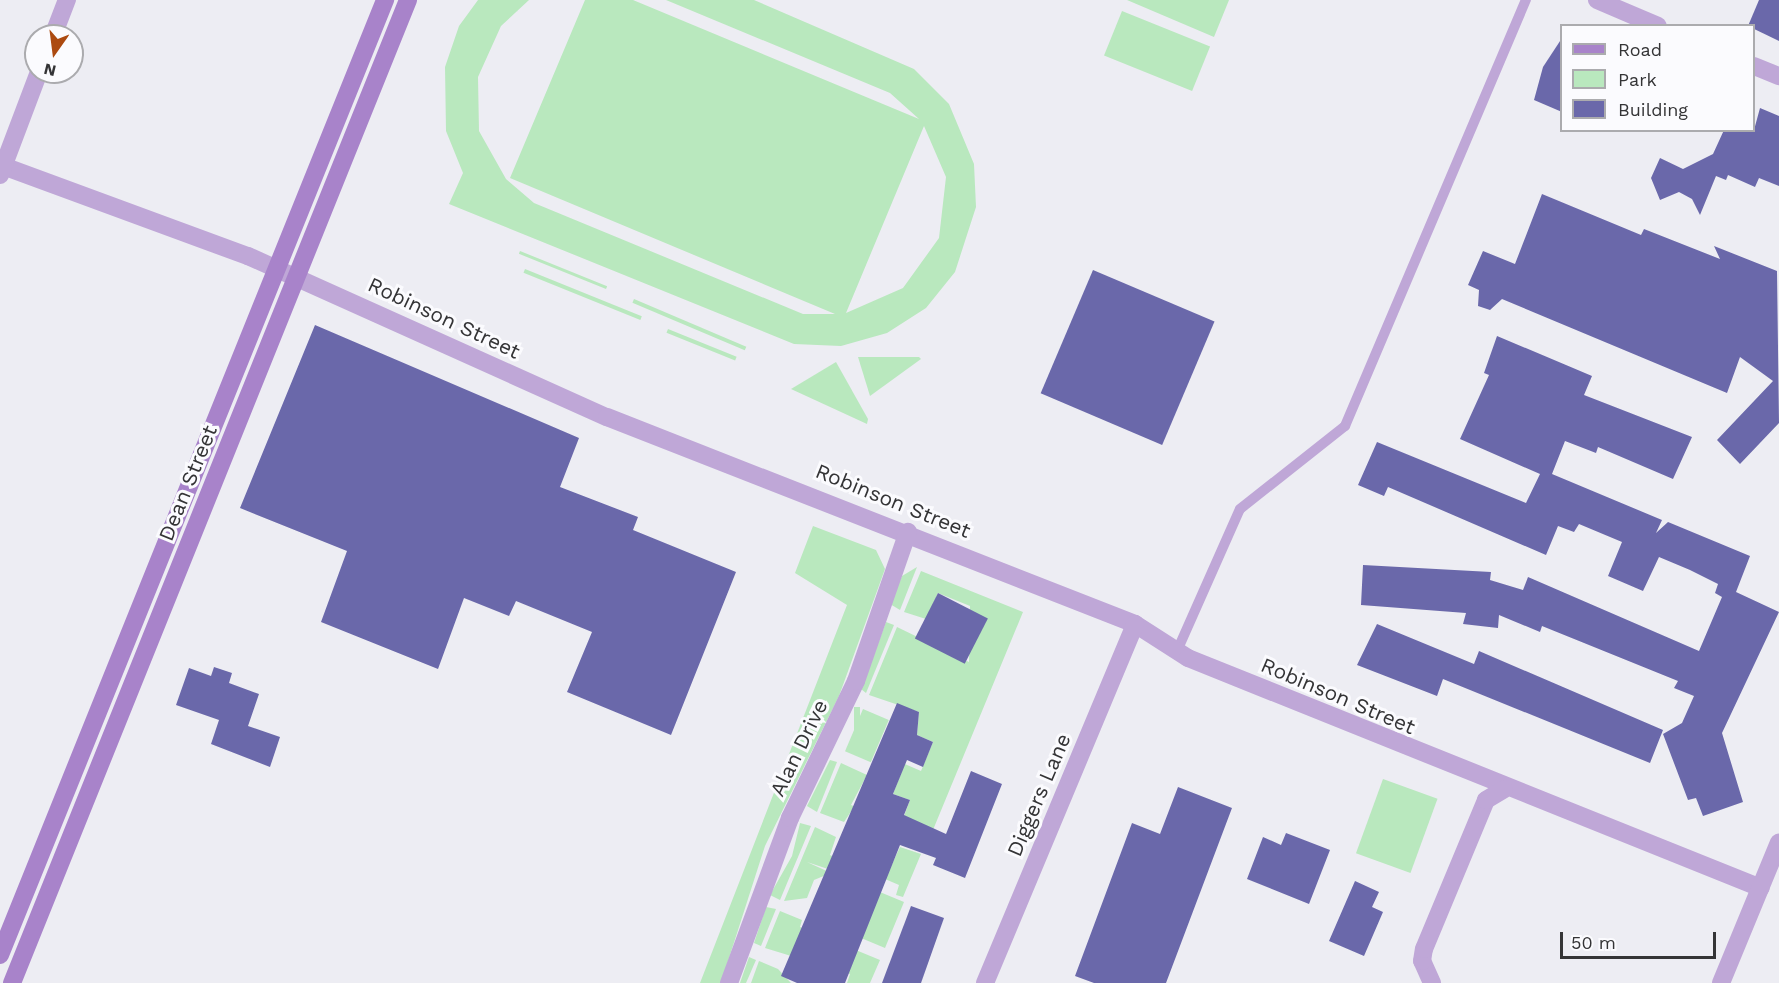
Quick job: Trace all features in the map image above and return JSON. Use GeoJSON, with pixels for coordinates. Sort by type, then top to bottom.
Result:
{"type":"FeatureCollection","features":[{"type":"Feature","properties":{"kind":"main road","name":"Dean Street"},"geometry":{"type":"LineString","coordinates":[[0,955],[385,0]]}},
{"type":"Feature","properties":{"kind":"main road","name":"Dean Street"},"geometry":{"type":"LineString","coordinates":[[12,983],[408,0]]}},
{"type":"Feature","properties":{"kind":"street"},"geometry":{"type":"LineString","coordinates":[[58,24],[67,0]]}},
{"type":"Feature","properties":{"kind":"street"},"geometry":{"type":"LineString","coordinates":[[1597,0],[1653,24]]}},
{"type":"Feature","properties":{"kind":"street"},"geometry":{"type":"LineString","coordinates":[[1755,66],[1779,76]]}},
{"type":"Feature","properties":{"kind":"street"},"geometry":{"type":"LineString","coordinates":[[2,170],[34,84]]}},
{"type":"Feature","properties":{"kind":"street","name":"Robinson Street"},"geometry":{"type":"LineString","coordinates":[[2,170],[296,276],[607,417],[908,532],[1136,624],[1177,651],[1504,789],[1761,888]]}},
{"type":"Feature","properties":{"kind":"street","name":"Alan Drive"},"geometry":{"type":"LineString","coordinates":[[729,983],[790,818],[856,681],[908,532]]}},
{"type":"Feature","properties":{"kind":"street","name":"Diggers Lane"},"geometry":{"type":"LineString","coordinates":[[985,983],[1136,624]]}},
{"type":"Feature","properties":{"kind":"street"},"geometry":{"type":"LineString","coordinates":[[1432,983],[1422,962],[1424,949],[1486,800],[1504,789]]}},
{"type":"Feature","properties":{"kind":"street"},"geometry":{"type":"LineString","coordinates":[[1721,983],[1779,842]]}},
{"type":"Feature","properties":{"kind":"lane"},"geometry":{"type":"LineString","coordinates":[[1177,651],[1240,508],[1345,426],[1526,0]]}},
{"type":"Feature","properties":{"kind":"green space"},"geometry":{"type":"Polygon","coordinates":[[[478,0],[529,0],[501,26],[478,77],[479,131],[506,179],[534,203],[803,314],[835,314],[510,178],[585,0],[633,0],[919,119],[890,93],[666,0],[754,0],[914,69],[949,104],[974,164],[976,207],[955,272],[926,308],[887,333],[841,346],[794,344],[449,204],[463,173],[446,131],[445,67],[459,26],[478,0]],[[924,126],[846,313],[903,288],[939,238],[946,177],[924,126]]]}},
{"type":"Feature","properties":{"kind":"green space"},"geometry":{"type":"Polygon","coordinates":[[[1127,0],[1229,0],[1214,37],[1127,0]]]}},
{"type":"Feature","properties":{"kind":"green space"},"geometry":{"type":"Polygon","coordinates":[[[1122,11],[1210,47],[1192,91],[1104,56],[1122,11]]]}},
{"type":"Feature","properties":{"kind":"green space"},"geometry":{"type":"Polygon","coordinates":[[[520,251],[607,286],[606,289],[519,254],[520,251]]]}},
{"type":"Feature","properties":{"kind":"green space"},"geometry":{"type":"Polygon","coordinates":[[[525,269],[642,316],[640,320],[524,273],[525,269]]]}},
{"type":"Feature","properties":{"kind":"green space"},"geometry":{"type":"Polygon","coordinates":[[[634,299],[746,347],[745,350],[632,303],[634,299]]]}},
{"type":"Feature","properties":{"kind":"green space"},"geometry":{"type":"Polygon","coordinates":[[[668,329],[737,357],[735,360],[667,333],[668,329]]]}},
{"type":"Feature","properties":{"kind":"green space"},"geometry":{"type":"Polygon","coordinates":[[[858,357],[919,357],[921,359],[870,396],[858,357]]]}},
{"type":"Feature","properties":{"kind":"green space"},"geometry":{"type":"Polygon","coordinates":[[[836,362],[868,419],[867,424],[791,389],[836,362]]]}},
{"type":"Feature","properties":{"kind":"green space"},"geometry":{"type":"Polygon","coordinates":[[[813,526],[876,550],[885,569],[839,696],[765,846],[721,983],[700,983],[847,605],[795,573],[813,526]]]}},
{"type":"Feature","properties":{"kind":"green space"},"geometry":{"type":"Polygon","coordinates":[[[917,567],[900,610],[890,604],[902,576],[917,567]]]}},
{"type":"Feature","properties":{"kind":"green space"},"geometry":{"type":"Polygon","coordinates":[[[921,571],[1023,612],[928,842],[852,810],[844,822],[820,813],[841,763],[867,775],[851,805],[900,825],[904,816],[910,800],[893,794],[902,771],[877,752],[921,771],[933,742],[917,735],[919,712],[869,695],[897,627],[969,662],[970,606],[938,593],[926,619],[904,612],[921,571]]]}},
{"type":"Feature","properties":{"kind":"green space"},"geometry":{"type":"Polygon","coordinates":[[[886,622],[894,625],[866,693],[861,689],[886,622]]]}},
{"type":"Feature","properties":{"kind":"green space"},"geometry":{"type":"Polygon","coordinates":[[[854,707],[860,707],[860,750],[854,750],[854,707]]]}},
{"type":"Feature","properties":{"kind":"green space"},"geometry":{"type":"Polygon","coordinates":[[[863,709],[889,720],[871,762],[845,751],[863,709]]]}},
{"type":"Feature","properties":{"kind":"green space"},"geometry":{"type":"Polygon","coordinates":[[[830,760],[837,762],[817,812],[807,806],[830,760]]]}},
{"type":"Feature","properties":{"kind":"green space"},"geometry":{"type":"Polygon","coordinates":[[[1383,779],[1438,799],[1410,873],[1356,853],[1383,779]]]}},
{"type":"Feature","properties":{"kind":"green space"},"geometry":{"type":"Polygon","coordinates":[[[800,823],[811,826],[780,900],[770,895],[792,856],[800,823]]]}},
{"type":"Feature","properties":{"kind":"green space"},"geometry":{"type":"Polygon","coordinates":[[[815,827],[836,837],[830,855],[834,857],[831,870],[807,862],[831,873],[814,880],[807,898],[784,901],[815,827]]]}},
{"type":"Feature","properties":{"kind":"green space"},"geometry":{"type":"Polygon","coordinates":[[[900,847],[921,854],[903,897],[896,895],[899,885],[885,879],[900,847]]]}},
{"type":"Feature","properties":{"kind":"green space"},"geometry":{"type":"Polygon","coordinates":[[[863,885],[904,902],[885,948],[861,938],[863,885]]]}},
{"type":"Feature","properties":{"kind":"green space"},"geometry":{"type":"Polygon","coordinates":[[[766,907],[776,909],[761,946],[754,943],[766,907]]]}},
{"type":"Feature","properties":{"kind":"green space"},"geometry":{"type":"Polygon","coordinates":[[[780,911],[802,920],[800,927],[880,960],[870,983],[847,983],[850,974],[765,948],[780,911]]]}},
{"type":"Feature","properties":{"kind":"green space"},"geometry":{"type":"Polygon","coordinates":[[[749,957],[756,960],[746,983],[740,983],[749,957]]]}},
{"type":"Feature","properties":{"kind":"green space"},"geometry":{"type":"Polygon","coordinates":[[[759,961],[778,969],[791,983],[751,983],[759,961]]]}},
{"type":"Feature","properties":{"kind":"building"},"geometry":{"type":"Polygon","coordinates":[[[1759,0],[1779,0],[1779,41],[1755,29],[1755,24],[1749,24],[1759,0]]]}},
{"type":"Feature","properties":{"kind":"building"},"geometry":{"type":"Polygon","coordinates":[[[1560,41],[1560,111],[1534,100],[1543,67],[1560,41]]]}},
{"type":"Feature","properties":{"kind":"building"},"geometry":{"type":"Polygon","coordinates":[[[1760,108],[1779,116],[1779,186],[1759,178],[1755,187],[1728,175],[1726,180],[1716,176],[1700,215],[1692,199],[1679,192],[1660,200],[1651,178],[1660,158],[1683,169],[1713,154],[1723,132],[1755,132],[1760,108]]]}},
{"type":"Feature","properties":{"kind":"building"},"geometry":{"type":"Polygon","coordinates":[[[1542,194],[1641,235],[1644,229],[1720,259],[1714,246],[1777,271],[1779,423],[1740,464],[1717,440],[1773,381],[1740,357],[1727,393],[1502,299],[1490,310],[1478,306],[1479,290],[1468,285],[1483,251],[1515,264],[1542,194]]]}},
{"type":"Feature","properties":{"kind":"building"},"geometry":{"type":"Polygon","coordinates":[[[1093,270],[1215,322],[1162,445],[1041,393],[1093,270]]]}},
{"type":"Feature","properties":{"kind":"building"},"geometry":{"type":"Polygon","coordinates":[[[315,325],[579,438],[560,487],[638,517],[633,530],[736,572],[671,735],[567,692],[592,632],[516,601],[509,616],[464,598],[438,669],[321,622],[347,551],[240,508],[315,325]]]}},
{"type":"Feature","properties":{"kind":"building"},"geometry":{"type":"Polygon","coordinates":[[[1497,336],[1592,376],[1584,395],[1692,437],[1673,479],[1598,447],[1596,453],[1565,441],[1552,474],[1662,520],[1656,533],[1668,522],[1750,556],[1736,592],[1779,612],[1722,733],[1743,802],[1703,816],[1696,798],[1688,800],[1663,734],[1682,723],[1694,696],[1674,688],[1678,681],[1542,626],[1540,632],[1499,615],[1498,628],[1463,624],[1466,613],[1361,605],[1363,565],[1491,572],[1490,580],[1523,590],[1528,577],[1699,651],[1722,597],[1715,593],[1718,584],[1690,570],[1659,557],[1643,591],[1608,576],[1622,542],[1579,524],[1574,532],[1558,526],[1546,555],[1388,487],[1384,496],[1358,485],[1377,442],[1526,503],[1540,474],[1460,439],[1489,375],[1484,373],[1497,336]]]}},
{"type":"Feature","properties":{"kind":"building"},"geometry":{"type":"Polygon","coordinates":[[[938,593],[988,618],[965,664],[915,638],[938,593]]]}},
{"type":"Feature","properties":{"kind":"building"},"geometry":{"type":"Polygon","coordinates":[[[1377,624],[1474,664],[1479,651],[1663,730],[1650,763],[1443,679],[1437,696],[1357,665],[1377,624]]]}},
{"type":"Feature","properties":{"kind":"building"},"geometry":{"type":"Polygon","coordinates":[[[214,667],[232,673],[229,683],[259,694],[248,726],[280,737],[270,767],[211,744],[219,720],[176,705],[189,668],[211,676],[214,667]]]}},
{"type":"Feature","properties":{"kind":"building"},"geometry":{"type":"Polygon","coordinates":[[[897,703],[919,712],[917,735],[933,742],[923,767],[907,760],[893,794],[910,800],[904,815],[946,834],[971,771],[1002,784],[965,878],[933,865],[936,858],[900,845],[845,983],[797,983],[781,976],[897,703]]]}},
{"type":"Feature","properties":{"kind":"building"},"geometry":{"type":"Polygon","coordinates":[[[1178,787],[1232,808],[1166,983],[1094,983],[1075,976],[1132,823],[1160,834],[1178,787]]]}},
{"type":"Feature","properties":{"kind":"building"},"geometry":{"type":"Polygon","coordinates":[[[1286,833],[1330,850],[1309,904],[1247,879],[1263,837],[1281,845],[1286,833]]]}},
{"type":"Feature","properties":{"kind":"building"},"geometry":{"type":"Polygon","coordinates":[[[1355,881],[1379,892],[1372,907],[1383,912],[1364,956],[1329,941],[1355,881]]]}},
{"type":"Feature","properties":{"kind":"building"},"geometry":{"type":"Polygon","coordinates":[[[911,906],[944,918],[921,983],[882,983],[911,906]]]}}]}
